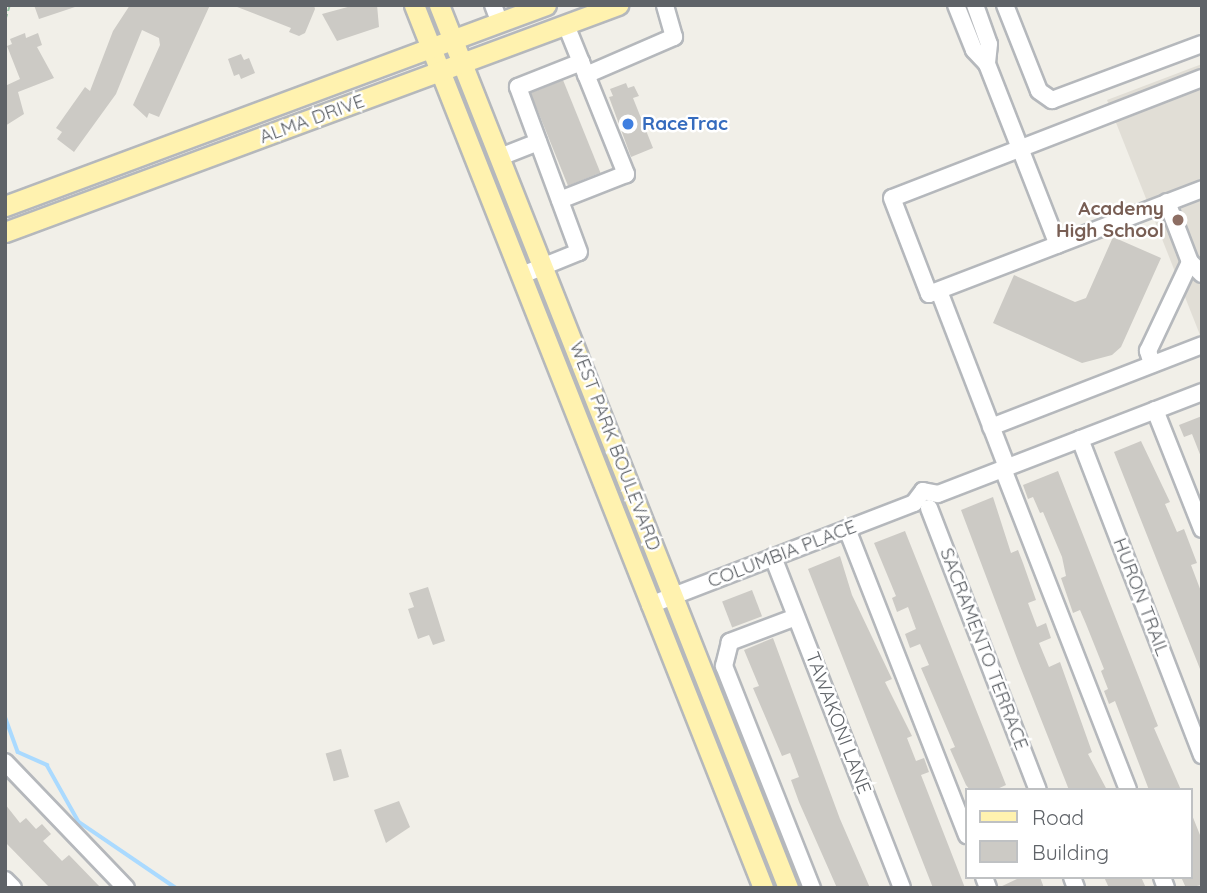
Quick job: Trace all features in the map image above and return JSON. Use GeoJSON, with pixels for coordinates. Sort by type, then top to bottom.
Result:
{"type":"FeatureCollection","features":[{"type":"Feature","properties":{"kind":"main road","name":"WEST PARK BOULEVARD"},"geometry":{"type":"LineString","coordinates":[[414,5],[763,888]]}},
{"type":"Feature","properties":{"kind":"main road","name":"WEST PARK BOULEVARD"},"geometry":{"type":"LineString","coordinates":[[439,5],[788,888]]}},
{"type":"Feature","properties":{"kind":"main road","name":"ALMA DRIVE"},"geometry":{"type":"LineString","coordinates":[[5,206],[432,48],[496,14],[546,5]]}},
{"type":"Feature","properties":{"kind":"main road","name":"ALMA DRIVE"},"geometry":{"type":"LineString","coordinates":[[5,232],[463,65],[618,5]]}},
{"type":"Feature","properties":{"kind":"main road"},"geometry":{"type":"LineString","coordinates":[[179,141],[189,164]]}},
{"type":"Feature","properties":{"kind":"street"},"geometry":{"type":"LineString","coordinates":[[522,275],[579,252],[518,87],[583,69],[674,37],[665,5]]}},
{"type":"Feature","properties":{"kind":"street"},"geometry":{"type":"LineString","coordinates":[[956,5],[974,50],[987,64],[1058,245]]}},
{"type":"Feature","properties":{"kind":"street"},"geometry":{"type":"LineString","coordinates":[[975,5],[989,44],[987,64]]}},
{"type":"Feature","properties":{"kind":"street"},"geometry":{"type":"LineString","coordinates":[[1005,5],[1039,91],[1052,100],[1202,44]]}},
{"type":"Feature","properties":{"kind":"street"},"geometry":{"type":"LineString","coordinates":[[560,200],[626,174],[566,25]]}},
{"type":"Feature","properties":{"kind":"street"},"geometry":{"type":"LineString","coordinates":[[1202,78],[892,198],[929,294],[1202,189]]}},
{"type":"Feature","properties":{"kind":"street"},"geometry":{"type":"LineString","coordinates":[[500,156],[538,142]]}},
{"type":"Feature","properties":{"kind":"street"},"geometry":{"type":"LineString","coordinates":[[1167,202],[1190,262],[1202,274]]}},
{"type":"Feature","properties":{"kind":"street"},"geometry":{"type":"LineString","coordinates":[[1153,364],[1148,351],[1190,262]]}},
{"type":"Feature","properties":{"kind":"street"},"geometry":{"type":"LineString","coordinates":[[939,290],[1127,788]]}},
{"type":"Feature","properties":{"kind":"street"},"geometry":{"type":"LineString","coordinates":[[991,427],[1202,345]]}},
{"type":"Feature","properties":{"kind":"street","name":"COLUMBIA PLACE"},"geometry":{"type":"LineString","coordinates":[[650,605],[847,529],[927,502],[1005,468],[1202,392]]}},
{"type":"Feature","properties":{"kind":"street"},"geometry":{"type":"LineString","coordinates":[[1155,410],[1202,529]]}},
{"type":"Feature","properties":{"kind":"street","name":"HURON TRAIL"},"geometry":{"type":"LineString","coordinates":[[1080,439],[1202,755]]}},
{"type":"Feature","properties":{"kind":"street","name":"SACRAMENTO TERRACE"},"geometry":{"type":"LineString","coordinates":[[927,502],[1037,788]]}},
{"type":"Feature","properties":{"kind":"street"},"geometry":{"type":"LineString","coordinates":[[847,529],[965,830]]}},
{"type":"Feature","properties":{"kind":"street","name":"TAWAKONI LANE"},"geometry":{"type":"LineString","coordinates":[[773,558],[902,888]]}},
{"type":"Feature","properties":{"kind":"street"},"geometry":{"type":"LineString","coordinates":[[796,617],[730,642],[724,666],[812,888]]}},
{"type":"Feature","properties":{"kind":"street"},"geometry":{"type":"LineString","coordinates":[[5,762],[126,888]]}},
{"type":"Feature","properties":{"kind":"street"},"geometry":{"type":"LineString","coordinates":[[5,880],[13,888]]}},
{"type":"Feature","properties":{"kind":"path"},"geometry":{"type":"LineString","coordinates":[[5,21],[10,5]]}},
{"type":"Feature","properties":{"kind":"shaded area","name":"Academy High School"},"geometry":{"type":"Polygon","coordinates":[[[1202,64],[1202,340],[1107,100],[1202,64]]]}},
{"type":"Feature","properties":{"kind":"building"},"geometry":{"type":"Polygon","coordinates":[[[34,5],[75,5],[75,7],[39,19],[34,5]]]}},
{"type":"Feature","properties":{"kind":"building"},"geometry":{"type":"Polygon","coordinates":[[[130,5],[210,5],[159,117],[149,113],[147,118],[133,105],[160,45],[159,38],[142,30],[116,94],[74,152],[57,139],[62,132],[56,128],[85,87],[90,91],[113,31],[130,5]]]}},
{"type":"Feature","properties":{"kind":"building"},"geometry":{"type":"Polygon","coordinates":[[[232,5],[314,5],[315,9],[305,33],[299,36],[289,32],[291,28],[232,5]]]}},
{"type":"Feature","properties":{"kind":"building"},"geometry":{"type":"Polygon","coordinates":[[[355,5],[377,5],[379,27],[337,41],[322,14],[355,5]]]}},
{"type":"Feature","properties":{"kind":"building"},"geometry":{"type":"Polygon","coordinates":[[[25,33],[26,38],[38,33],[42,45],[37,47],[54,78],[18,92],[24,114],[5,126],[5,86],[20,79],[7,46],[12,44],[10,39],[25,33]]]}},
{"type":"Feature","properties":{"kind":"building"},"geometry":{"type":"Polygon","coordinates":[[[241,54],[244,60],[249,58],[255,73],[241,79],[239,74],[234,76],[228,59],[241,54]]]}},
{"type":"Feature","properties":{"kind":"building"},"geometry":{"type":"Polygon","coordinates":[[[563,80],[600,173],[568,186],[531,93],[563,80]]]}},
{"type":"Feature","properties":{"kind":"building","name":"RaceTrac"},"geometry":{"type":"Polygon","coordinates":[[[626,83],[628,88],[634,86],[639,96],[633,98],[653,148],[631,157],[609,97],[613,96],[610,89],[626,83]]]}},
{"type":"Feature","properties":{"kind":"building"},"geometry":{"type":"Polygon","coordinates":[[[1113,237],[1161,258],[1121,347],[1112,355],[1082,363],[993,323],[1014,275],[1075,302],[1086,298],[1113,237]]]}},
{"type":"Feature","properties":{"kind":"building"},"geometry":{"type":"Polygon","coordinates":[[[1202,416],[1201,457],[1192,434],[1184,437],[1179,425],[1202,416]]]}},
{"type":"Feature","properties":{"kind":"building"},"geometry":{"type":"Polygon","coordinates":[[[1141,441],[1170,502],[1165,504],[1177,532],[1184,529],[1197,563],[1191,565],[1202,594],[1202,674],[1114,452],[1141,441]]]}},
{"type":"Feature","properties":{"kind":"building"},"geometry":{"type":"Polygon","coordinates":[[[1058,471],[1158,726],[1154,728],[1180,788],[1148,788],[1115,701],[1109,704],[1104,691],[1108,689],[1101,671],[1104,669],[1080,610],[1073,613],[1061,578],[1066,576],[1062,557],[1043,512],[1040,513],[1033,497],[1028,499],[1023,485],[1058,471]]]}},
{"type":"Feature","properties":{"kind":"building"},"geometry":{"type":"Polygon","coordinates":[[[993,497],[1011,553],[1018,550],[1036,600],[1028,603],[1037,627],[1046,623],[1051,638],[1039,643],[1049,667],[1060,662],[1092,752],[1088,754],[1106,788],[1068,788],[961,510],[993,497]]]}},
{"type":"Feature","properties":{"kind":"building"},"geometry":{"type":"Polygon","coordinates":[[[905,531],[1006,785],[999,788],[968,788],[966,785],[950,749],[955,747],[921,668],[929,665],[920,644],[910,648],[905,634],[916,629],[908,607],[897,612],[892,598],[896,596],[874,543],[905,531]]]}},
{"type":"Feature","properties":{"kind":"building"},"geometry":{"type":"Polygon","coordinates":[[[840,556],[852,595],[892,679],[885,682],[912,736],[907,738],[916,761],[924,758],[929,772],[921,775],[965,888],[933,888],[808,569],[840,556]]]}},
{"type":"Feature","properties":{"kind":"building"},"geometry":{"type":"Polygon","coordinates":[[[428,587],[445,641],[433,645],[429,635],[418,639],[408,609],[414,607],[409,593],[428,587]]]}},
{"type":"Feature","properties":{"kind":"building"},"geometry":{"type":"Polygon","coordinates":[[[752,590],[762,616],[732,628],[722,601],[752,590]]]}},
{"type":"Feature","properties":{"kind":"building"},"geometry":{"type":"Polygon","coordinates":[[[773,638],[840,819],[870,888],[837,888],[791,780],[799,777],[790,753],[782,756],[753,688],[759,686],[744,650],[773,638]]]}},
{"type":"Feature","properties":{"kind":"building"},"geometry":{"type":"Polygon","coordinates":[[[341,749],[349,777],[334,781],[326,753],[341,749]]]}},
{"type":"Feature","properties":{"kind":"building"},"geometry":{"type":"Polygon","coordinates":[[[399,801],[410,827],[386,843],[374,810],[399,801]]]}},
{"type":"Feature","properties":{"kind":"building"},"geometry":{"type":"Polygon","coordinates":[[[5,804],[20,823],[26,818],[36,829],[42,824],[51,834],[43,841],[62,861],[69,855],[101,888],[50,888],[5,842],[5,804]]]}},
{"type":"Feature","properties":{"kind":"building"},"geometry":{"type":"Polygon","coordinates":[[[1193,818],[1202,840],[1202,885],[1186,888],[1182,879],[1193,879],[1193,818]]]}},
{"type":"Feature","properties":{"kind":"building"},"geometry":{"type":"Polygon","coordinates":[[[1017,879],[1041,879],[1044,888],[998,888],[1017,879]]]}},
{"type":"Feature","properties":{"kind":"building"},"geometry":{"type":"Polygon","coordinates":[[[1105,879],[1142,879],[1146,888],[1109,888],[1105,879]]]}},
{"type":"Feature","properties":{"kind":"waterway"},"geometry":{"type":"LineString","coordinates":[[5,716],[18,752],[47,765],[79,822],[176,888]]}},
{"type":"Feature","properties":{"kind":"place","name":"RaceTrac"},"geometry":{"type":"Point","coordinates":[628,124]}},
{"type":"Feature","properties":{"kind":"place","name":"Academy High School"},"geometry":{"type":"Point","coordinates":[1178,220]}}]}
